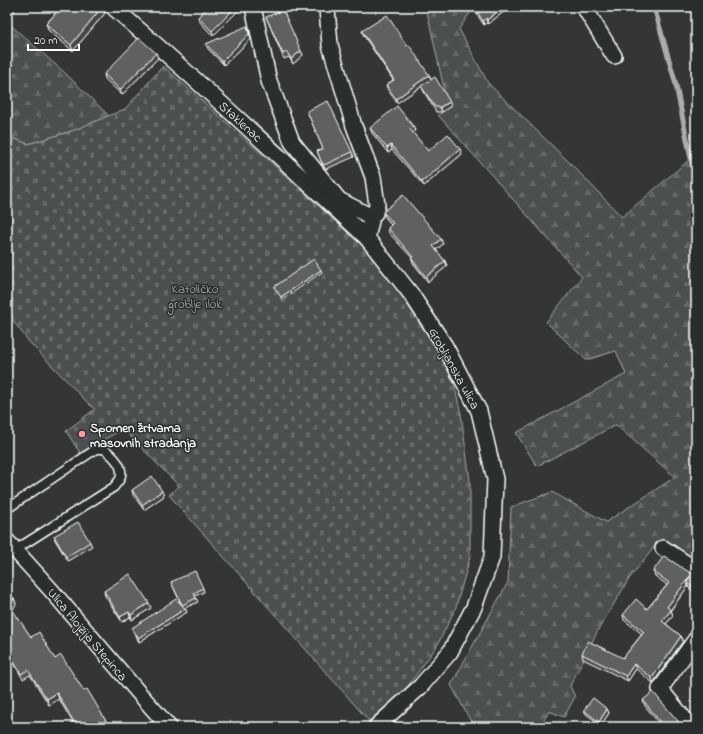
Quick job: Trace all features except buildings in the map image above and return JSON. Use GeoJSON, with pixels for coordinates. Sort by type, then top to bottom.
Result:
{"type":"FeatureCollection","features":[{"type":"Feature","properties":{"kind":"street","name":"Staklenac"},"geometry":{"type":"LineString","coordinates":[[113,7],[154,42],[367,238]]}},
{"type":"Feature","properties":{"kind":"street"},"geometry":{"type":"LineString","coordinates":[[253,7],[269,81],[292,142],[339,200],[366,214],[371,221],[367,238]]}},
{"type":"Feature","properties":{"kind":"street"},"geometry":{"type":"LineString","coordinates":[[584,7],[614,56]]}},
{"type":"Feature","properties":{"kind":"street"},"geometry":{"type":"LineString","coordinates":[[327,9],[330,46],[354,126],[373,177],[377,205],[375,212],[369,218]]}},
{"type":"Feature","properties":{"kind":"street","name":"Grobljanska ulica"},"geometry":{"type":"LineString","coordinates":[[367,238],[411,294],[445,346],[479,412],[495,479],[492,557],[474,607],[450,652],[420,687],[376,727]]}},
{"type":"Feature","properties":{"kind":"street","name":"Ulica Alojzija Stepinca"},"geometry":{"type":"LineString","coordinates":[[11,546],[52,591],[169,727]]}},
{"type":"Feature","properties":{"kind":"street"},"geometry":{"type":"LineString","coordinates":[[663,548],[696,570]]}},
{"type":"Feature","properties":{"kind":"street"},"geometry":{"type":"LineString","coordinates":[[691,727],[660,689],[696,639]]}},
{"type":"Feature","properties":{"kind":"lane"},"geometry":{"type":"LineString","coordinates":[[7,508],[96,449],[104,449],[118,463],[121,470],[120,478],[114,487],[11,546]]}},
{"type":"Feature","properties":{"kind":"green space"},"geometry":{"type":"Polygon","coordinates":[[[426,7],[474,7],[459,29],[488,83],[575,168],[622,217],[696,154],[696,386],[691,416],[696,430],[696,561],[659,541],[629,579],[598,630],[570,686],[575,697],[564,717],[549,711],[540,727],[474,727],[451,685],[508,582],[511,507],[552,492],[606,522],[675,477],[616,425],[537,466],[516,433],[626,374],[616,351],[586,360],[546,322],[582,277],[438,115],[451,106],[446,98],[426,7]]]}},
{"type":"Feature","properties":{"kind":"green space"},"geometry":{"type":"Polygon","coordinates":[[[7,22],[64,72],[109,116],[72,131],[28,144],[7,136],[7,22]]]}},
{"type":"Feature","properties":{"kind":"green space","name":"Katoličko groblje Ilok"},"geometry":{"type":"Polygon","coordinates":[[[163,66],[373,256],[387,272],[398,291],[438,349],[454,384],[461,414],[470,481],[470,557],[456,607],[437,646],[405,690],[369,721],[169,495],[179,486],[123,429],[80,453],[66,431],[95,409],[30,343],[7,313],[7,136],[28,144],[72,131],[125,109],[163,66]]]}},
{"type":"Feature","properties":{"kind":"waterway"},"geometry":{"type":"LineString","coordinates":[[654,7],[675,81],[696,183]]}},
{"type":"Feature","properties":{"kind":"place","name":"Spomen žrtvama masovnih stradanja"},"geometry":{"type":"Point","coordinates":[82,434]}}]}
